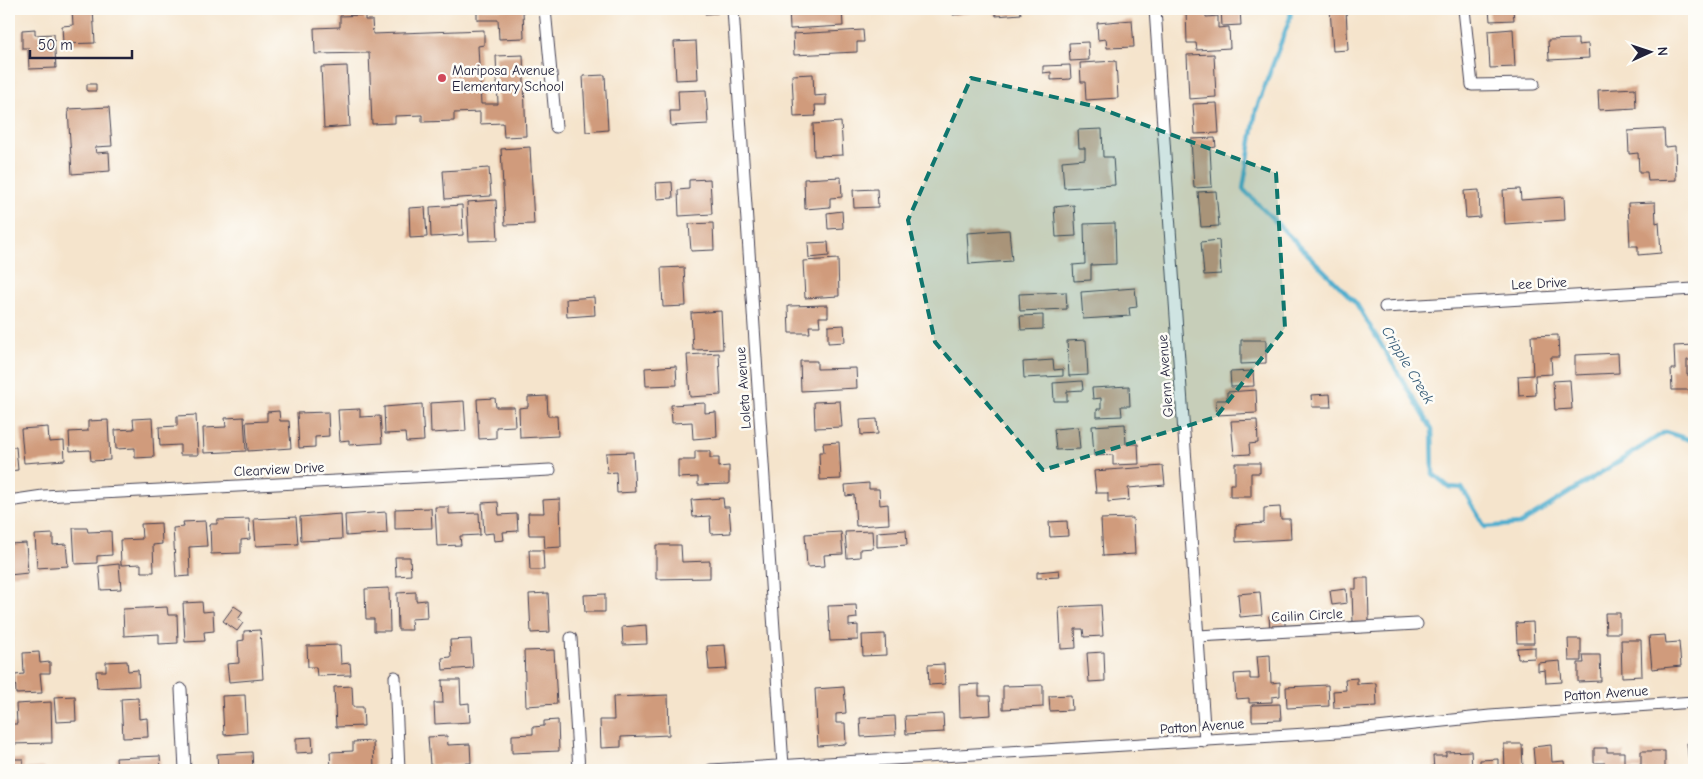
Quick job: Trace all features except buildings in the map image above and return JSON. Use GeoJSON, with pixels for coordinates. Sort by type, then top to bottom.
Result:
{"type":"FeatureCollection","features":[{"type":"Feature","properties":{"kind":"street"},"geometry":{"type":"LineString","coordinates":[[545,9],[556,127]]}},
{"type":"Feature","properties":{"kind":"street","name":"Loleta Avenue"},"geometry":{"type":"LineString","coordinates":[[733,9],[783,766]]}},
{"type":"Feature","properties":{"kind":"street","name":"Glenn Avenue"},"geometry":{"type":"LineString","coordinates":[[1155,9],[1205,741]]}},
{"type":"Feature","properties":{"kind":"street"},"geometry":{"type":"LineString","coordinates":[[1464,9],[1472,85],[1534,84]]}},
{"type":"Feature","properties":{"kind":"street","name":"Lee Drive"},"geometry":{"type":"LineString","coordinates":[[1385,307],[1694,289]]}},
{"type":"Feature","properties":{"kind":"street","name":"Clearview Drive"},"geometry":{"type":"LineString","coordinates":[[9,501],[44,496],[550,470]]}},
{"type":"Feature","properties":{"kind":"street","name":"Cailin Circle"},"geometry":{"type":"LineString","coordinates":[[1198,636],[1418,624]]}},
{"type":"Feature","properties":{"kind":"street"},"geometry":{"type":"LineString","coordinates":[[570,638],[579,770]]}},
{"type":"Feature","properties":{"kind":"street"},"geometry":{"type":"LineString","coordinates":[[395,677],[399,770]]}},
{"type":"Feature","properties":{"kind":"street"},"geometry":{"type":"LineString","coordinates":[[181,689],[185,770]]}},
{"type":"Feature","properties":{"kind":"street","name":"Patton Avenue"},"geometry":{"type":"LineString","coordinates":[[712,770],[783,766],[901,765],[1339,732],[1490,716],[1694,702]]}},
{"type":"Feature","properties":{"kind":"highlighted area"},"geometry":{"type":"Polygon","coordinates":[[[971,78],[1093,106],[1276,173],[1285,328],[1216,417],[1043,470],[935,342],[908,220],[971,78]]]}},
{"type":"Feature","properties":{"kind":"waterway","name":"Cripple Creek"},"geometry":{"type":"LineString","coordinates":[[1291,9],[1290,18],[1256,110],[1243,189],[1356,303],[1432,429],[1433,474],[1449,487],[1462,488],[1485,527],[1520,524],[1665,432],[1694,441]]}},
{"type":"Feature","properties":{"kind":"place","name":"Mariposa Avenue Elementary School"},"geometry":{"type":"Point","coordinates":[442,78]}}]}
